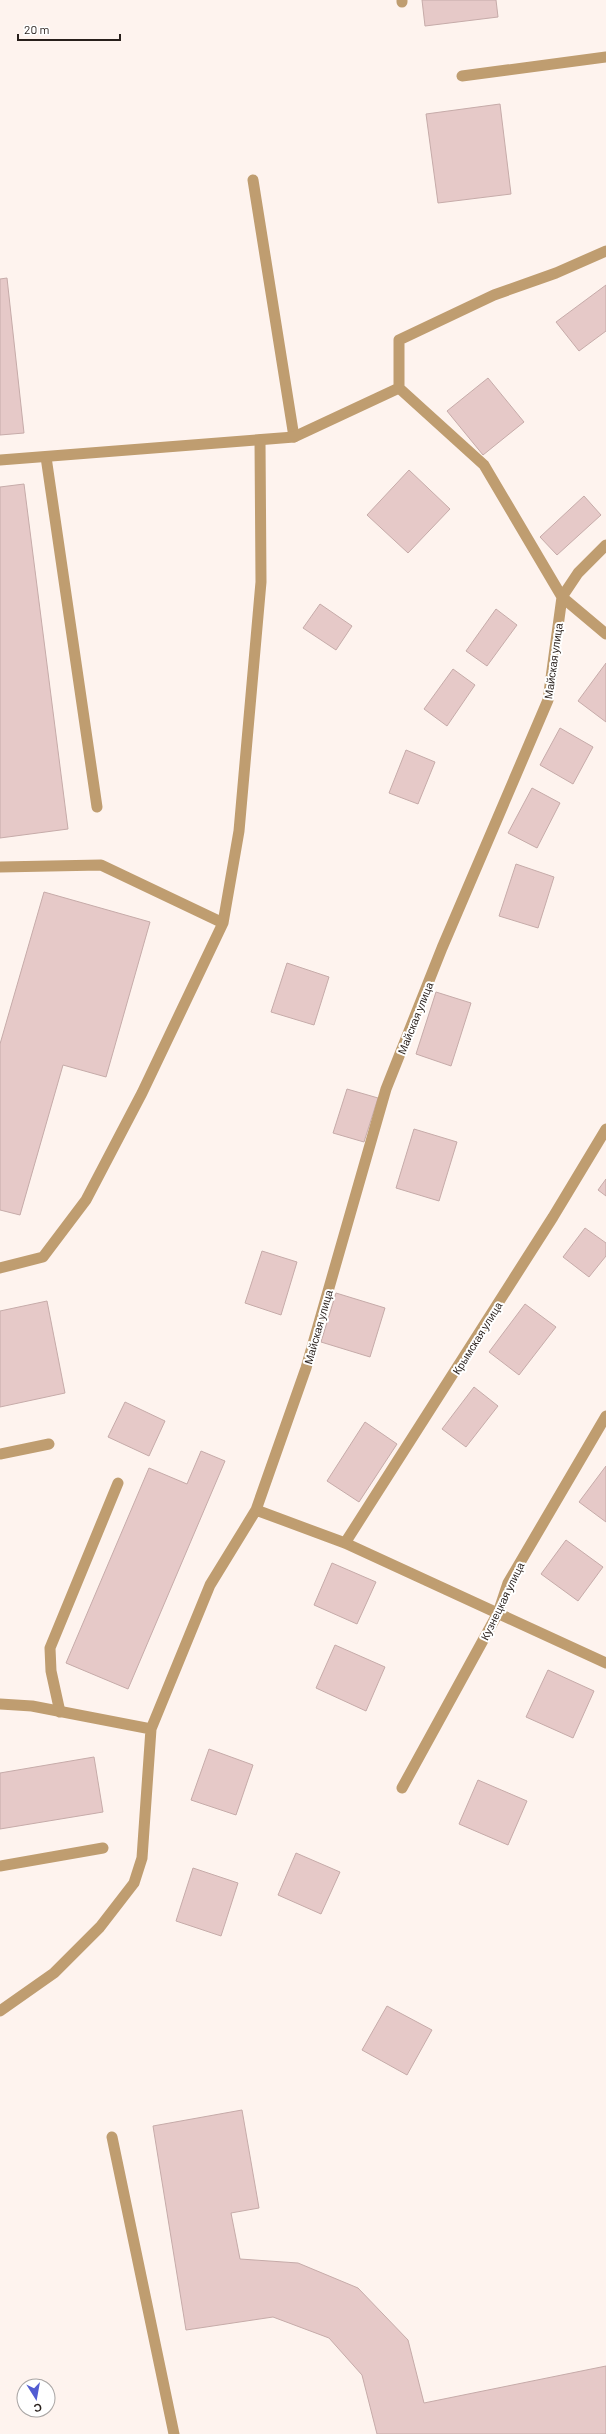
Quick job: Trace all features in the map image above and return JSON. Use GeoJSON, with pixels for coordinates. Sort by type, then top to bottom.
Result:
{"type":"FeatureCollection","features":[{"type":"Feature","properties":{"kind":"street"},"geometry":{"type":"LineString","coordinates":[[462,76],[606,57]]}},
{"type":"Feature","properties":{"kind":"street"},"geometry":{"type":"LineString","coordinates":[[253,180],[294,437]]}},
{"type":"Feature","properties":{"kind":"street"},"geometry":{"type":"LineString","coordinates":[[606,251],[556,273],[494,295],[399,340],[399,388],[484,465],[562,597],[606,634]]}},
{"type":"Feature","properties":{"kind":"street"},"geometry":{"type":"LineString","coordinates":[[0,460],[294,437],[399,388]]}},
{"type":"Feature","properties":{"kind":"street"},"geometry":{"type":"LineString","coordinates":[[0,1268],[43,1257],[86,1200],[142,1093],[223,924],[239,831],[261,582],[260,440]]}},
{"type":"Feature","properties":{"kind":"street"},"geometry":{"type":"LineString","coordinates":[[46,456],[97,807]]}},
{"type":"Feature","properties":{"kind":"street","name":"Майская улица"},"geometry":{"type":"LineString","coordinates":[[0,2011],[54,1973],[100,1927],[134,1883],[142,1858],[151,1729],[210,1585],[256,1510],[306,1368],[386,1089],[442,948],[548,700],[562,597],[578,573],[606,544]]}},
{"type":"Feature","properties":{"kind":"street"},"geometry":{"type":"LineString","coordinates":[[0,867],[101,865],[223,924]]}},
{"type":"Feature","properties":{"kind":"street","name":"Крымская улица"},"geometry":{"type":"LineString","coordinates":[[345,1544],[356,1523],[554,1217],[606,1129]]}},
{"type":"Feature","properties":{"kind":"street","name":"Кузнецкая улица"},"geometry":{"type":"LineString","coordinates":[[402,1788],[498,1613],[508,1583],[606,1416]]}},
{"type":"Feature","properties":{"kind":"street"},"geometry":{"type":"LineString","coordinates":[[0,1454],[49,1444]]}},
{"type":"Feature","properties":{"kind":"street"},"geometry":{"type":"LineString","coordinates":[[60,1712],[51,1671],[50,1648],[118,1482]]}},
{"type":"Feature","properties":{"kind":"street"},"geometry":{"type":"LineString","coordinates":[[256,1510],[345,1544],[606,1663]]}},
{"type":"Feature","properties":{"kind":"street"},"geometry":{"type":"LineString","coordinates":[[0,1704],[32,1706],[151,1729]]}},
{"type":"Feature","properties":{"kind":"street"},"geometry":{"type":"LineString","coordinates":[[0,1866],[103,1848]]}},
{"type":"Feature","properties":{"kind":"street"},"geometry":{"type":"LineString","coordinates":[[112,2137],[174,2434]]}},
{"type":"Feature","properties":{"kind":"building"},"geometry":{"type":"Polygon","coordinates":[[[422,0],[496,0],[498,17],[425,26],[422,0]]]}},
{"type":"Feature","properties":{"kind":"building"},"geometry":{"type":"Polygon","coordinates":[[[500,104],[511,194],[438,203],[426,114],[500,104]]]}},
{"type":"Feature","properties":{"kind":"building"},"geometry":{"type":"Polygon","coordinates":[[[7,278],[24,433],[0,435],[0,279],[7,278]]]}},
{"type":"Feature","properties":{"kind":"building"},"geometry":{"type":"Polygon","coordinates":[[[606,285],[606,331],[579,351],[556,322],[606,285]]]}},
{"type":"Feature","properties":{"kind":"building"},"geometry":{"type":"Polygon","coordinates":[[[488,378],[524,422],[483,455],[447,411],[488,378]]]}},
{"type":"Feature","properties":{"kind":"building"},"geometry":{"type":"Polygon","coordinates":[[[409,470],[450,509],[408,553],[367,515],[409,470]]]}},
{"type":"Feature","properties":{"kind":"building"},"geometry":{"type":"Polygon","coordinates":[[[24,484],[68,829],[0,838],[0,487],[24,484]]]}},
{"type":"Feature","properties":{"kind":"building"},"geometry":{"type":"Polygon","coordinates":[[[584,496],[601,515],[557,555],[540,537],[584,496]]]}},
{"type":"Feature","properties":{"kind":"building"},"geometry":{"type":"Polygon","coordinates":[[[320,604],[352,626],[336,650],[303,628],[320,604]]]}},
{"type":"Feature","properties":{"kind":"building"},"geometry":{"type":"Polygon","coordinates":[[[496,609],[517,625],[487,666],[466,651],[496,609]]]}},
{"type":"Feature","properties":{"kind":"building"},"geometry":{"type":"Polygon","coordinates":[[[606,663],[606,722],[578,701],[606,663]]]}},
{"type":"Feature","properties":{"kind":"building"},"geometry":{"type":"Polygon","coordinates":[[[453,669],[475,685],[447,726],[424,709],[453,669]]]}},
{"type":"Feature","properties":{"kind":"building"},"geometry":{"type":"Polygon","coordinates":[[[560,728],[593,747],[573,784],[540,765],[560,728]]]}},
{"type":"Feature","properties":{"kind":"building"},"geometry":{"type":"Polygon","coordinates":[[[406,750],[435,762],[418,804],[389,793],[406,750]]]}},
{"type":"Feature","properties":{"kind":"building"},"geometry":{"type":"Polygon","coordinates":[[[532,788],[560,803],[537,848],[508,833],[532,788]]]}},
{"type":"Feature","properties":{"kind":"building"},"geometry":{"type":"Polygon","coordinates":[[[516,864],[554,877],[538,928],[499,916],[516,864]]]}},
{"type":"Feature","properties":{"kind":"building"},"geometry":{"type":"Polygon","coordinates":[[[44,892],[150,922],[106,1077],[63,1065],[20,1215],[0,1210],[0,1044],[44,892]]]}},
{"type":"Feature","properties":{"kind":"building"},"geometry":{"type":"Polygon","coordinates":[[[287,963],[329,977],[314,1025],[271,1012],[287,963]]]}},
{"type":"Feature","properties":{"kind":"building"},"geometry":{"type":"Polygon","coordinates":[[[436,992],[471,1003],[451,1066],[416,1054],[436,992]]]}},
{"type":"Feature","properties":{"kind":"building"},"geometry":{"type":"Polygon","coordinates":[[[347,1089],[378,1098],[364,1142],[333,1133],[347,1089]]]}},
{"type":"Feature","properties":{"kind":"building"},"geometry":{"type":"Polygon","coordinates":[[[414,1129],[457,1142],[439,1201],[396,1188],[414,1129]]]}},
{"type":"Feature","properties":{"kind":"building"},"geometry":{"type":"Polygon","coordinates":[[[606,1179],[606,1196],[598,1190],[606,1179]]]}},
{"type":"Feature","properties":{"kind":"building"},"geometry":{"type":"Polygon","coordinates":[[[585,1228],[606,1243],[606,1256],[589,1277],[563,1257],[585,1228]]]}},
{"type":"Feature","properties":{"kind":"building"},"geometry":{"type":"Polygon","coordinates":[[[262,1251],[297,1262],[281,1315],[245,1303],[262,1251]]]}},
{"type":"Feature","properties":{"kind":"building"},"geometry":{"type":"Polygon","coordinates":[[[336,1293],[385,1308],[370,1357],[321,1342],[336,1293]]]}},
{"type":"Feature","properties":{"kind":"building"},"geometry":{"type":"Polygon","coordinates":[[[47,1301],[65,1393],[0,1407],[0,1311],[47,1301]]]}},
{"type":"Feature","properties":{"kind":"building"},"geometry":{"type":"Polygon","coordinates":[[[525,1304],[556,1327],[519,1375],[489,1352],[525,1304]]]}},
{"type":"Feature","properties":{"kind":"building"},"geometry":{"type":"Polygon","coordinates":[[[474,1387],[498,1406],[466,1447],[442,1429],[474,1387]]]}},
{"type":"Feature","properties":{"kind":"building"},"geometry":{"type":"Polygon","coordinates":[[[125,1402],[165,1421],[149,1456],[108,1437],[125,1402]]]}},
{"type":"Feature","properties":{"kind":"building"},"geometry":{"type":"Polygon","coordinates":[[[365,1422],[397,1444],[359,1502],[327,1481],[365,1422]]]}},
{"type":"Feature","properties":{"kind":"building"},"geometry":{"type":"Polygon","coordinates":[[[201,1451],[225,1461],[128,1689],[66,1663],[149,1468],[187,1484],[201,1451]]]}},
{"type":"Feature","properties":{"kind":"building"},"geometry":{"type":"Polygon","coordinates":[[[606,1466],[606,1522],[579,1502],[606,1466]]]}},
{"type":"Feature","properties":{"kind":"building"},"geometry":{"type":"Polygon","coordinates":[[[566,1540],[603,1567],[578,1601],[541,1574],[566,1540]]]}},
{"type":"Feature","properties":{"kind":"building"},"geometry":{"type":"Polygon","coordinates":[[[332,1563],[376,1582],[357,1624],[314,1605],[332,1563]]]}},
{"type":"Feature","properties":{"kind":"building"},"geometry":{"type":"Polygon","coordinates":[[[335,1645],[385,1667],[366,1711],[316,1688],[335,1645]]]}},
{"type":"Feature","properties":{"kind":"building"},"geometry":{"type":"Polygon","coordinates":[[[548,1670],[594,1691],[573,1738],[526,1717],[548,1670]]]}},
{"type":"Feature","properties":{"kind":"building"},"geometry":{"type":"Polygon","coordinates":[[[209,1749],[253,1765],[236,1815],[191,1800],[209,1749]]]}},
{"type":"Feature","properties":{"kind":"building"},"geometry":{"type":"Polygon","coordinates":[[[94,1757],[103,1812],[0,1829],[0,1773],[94,1757]]]}},
{"type":"Feature","properties":{"kind":"building"},"geometry":{"type":"Polygon","coordinates":[[[478,1780],[527,1801],[508,1845],[459,1824],[478,1780]]]}},
{"type":"Feature","properties":{"kind":"building"},"geometry":{"type":"Polygon","coordinates":[[[296,1853],[340,1872],[321,1914],[278,1895],[296,1853]]]}},
{"type":"Feature","properties":{"kind":"building"},"geometry":{"type":"Polygon","coordinates":[[[193,1868],[238,1883],[221,1936],[176,1921],[193,1868]]]}},
{"type":"Feature","properties":{"kind":"building"},"geometry":{"type":"Polygon","coordinates":[[[387,2006],[432,2030],[407,2075],[362,2050],[387,2006]]]}},
{"type":"Feature","properties":{"kind":"building"},"geometry":{"type":"Polygon","coordinates":[[[242,2110],[259,2208],[231,2213],[240,2259],[298,2263],[358,2288],[408,2340],[424,2403],[606,2366],[606,2434],[377,2434],[362,2375],[329,2338],[273,2317],[186,2330],[153,2126],[242,2110]]]}}]}
